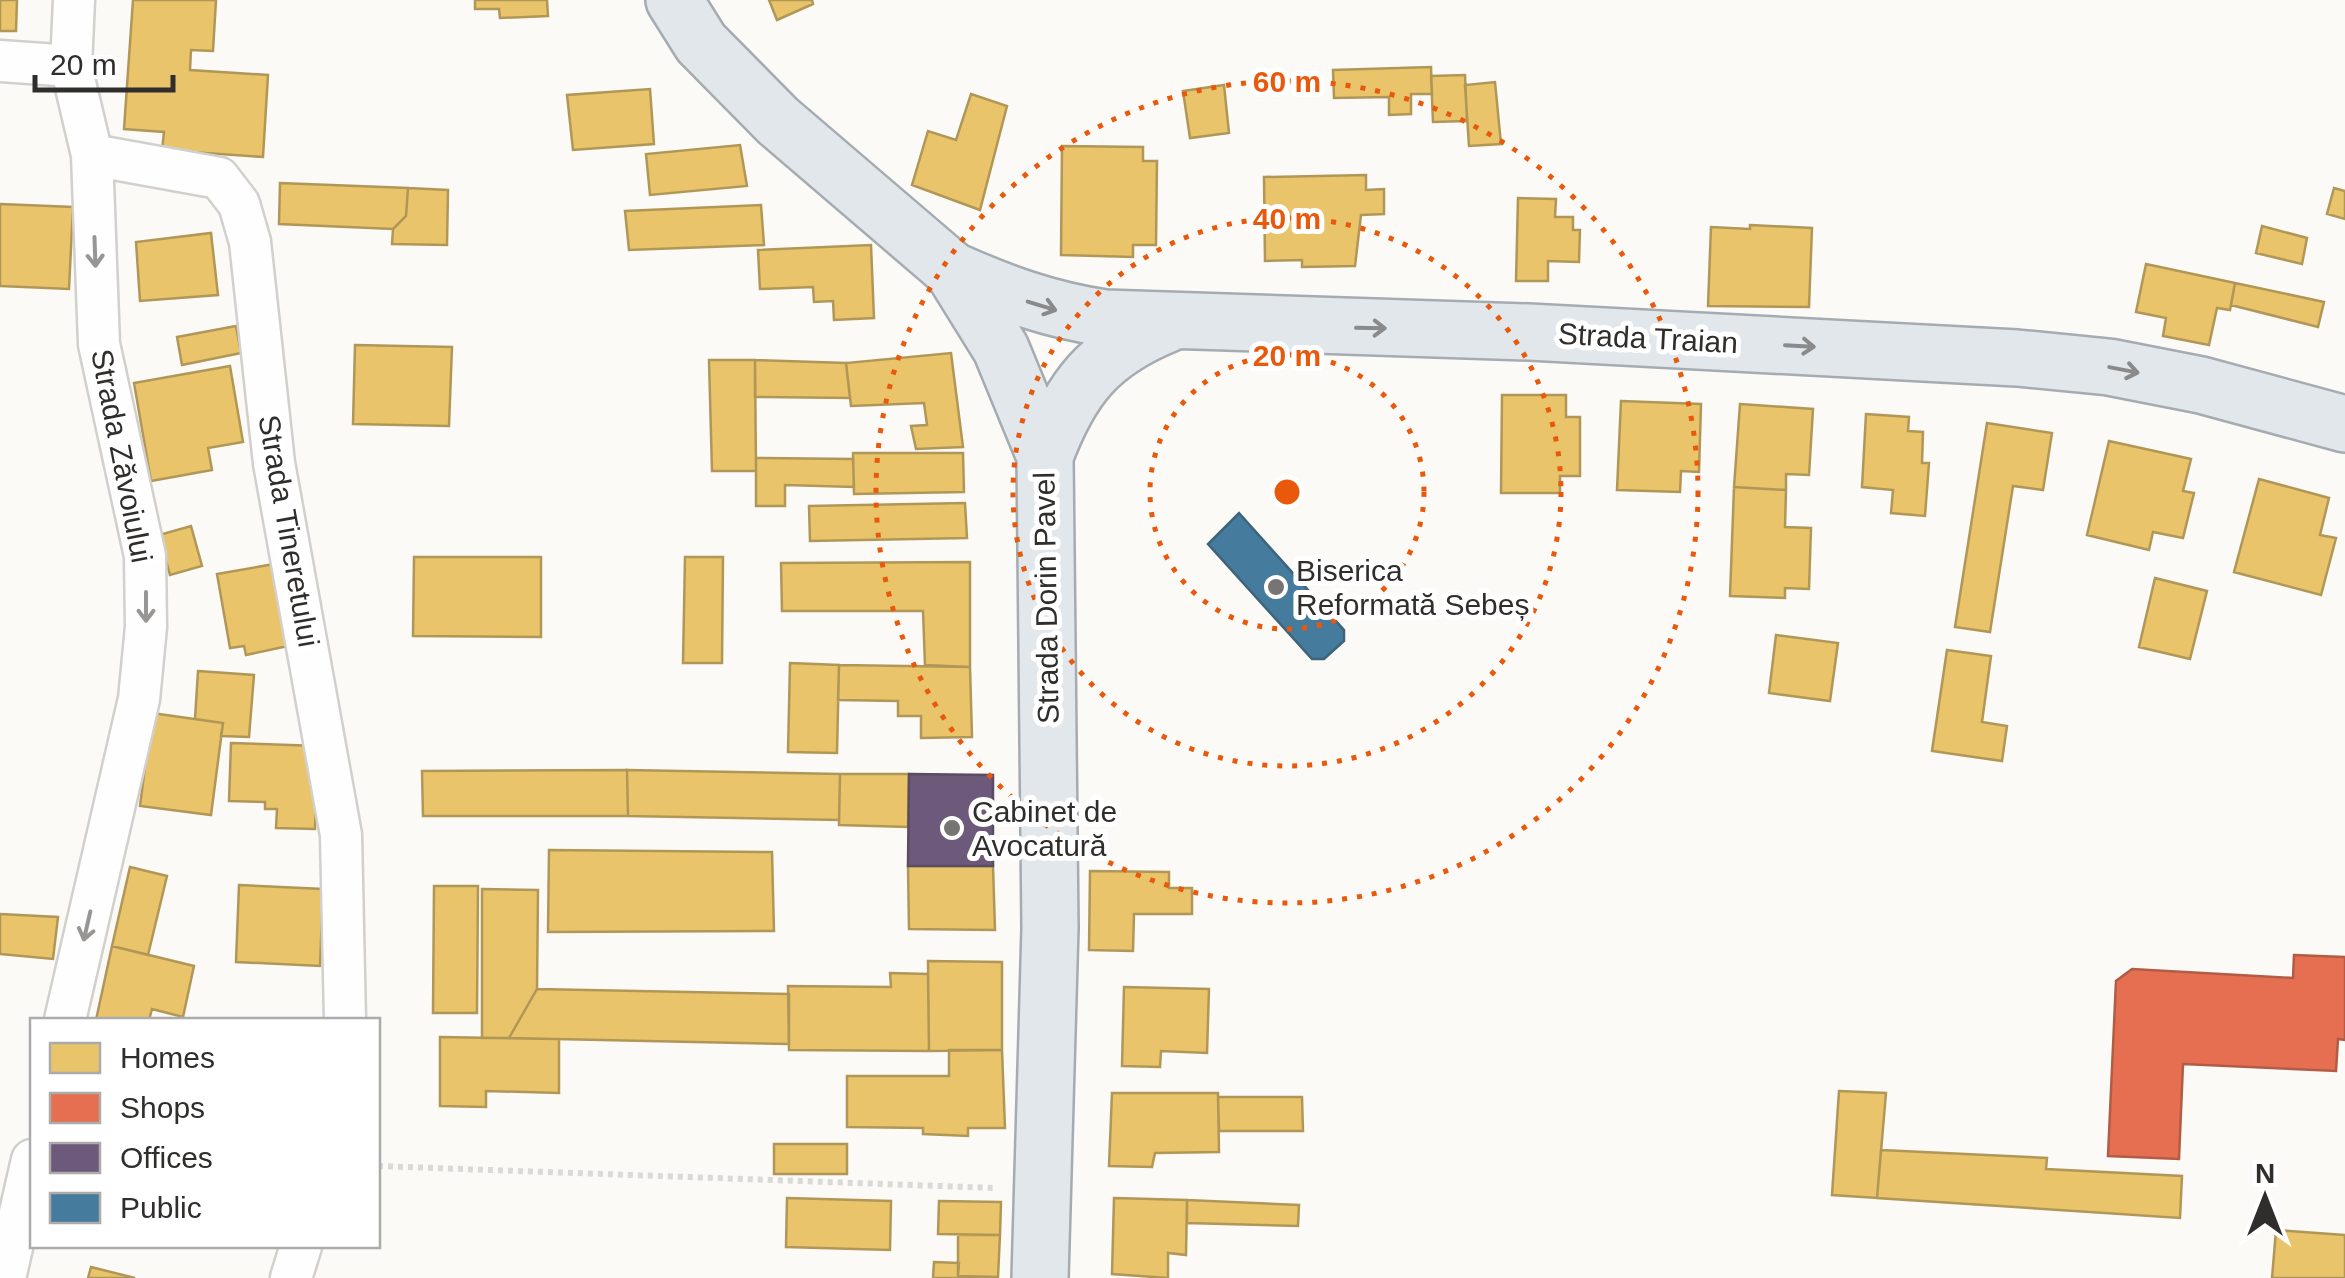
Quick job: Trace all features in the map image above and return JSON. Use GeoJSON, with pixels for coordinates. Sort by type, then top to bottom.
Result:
{"type":"FeatureCollection","features":[{"type":"Feature","properties":{"kind":"main road","name":"Strada Dorin Pavel"},"geometry":{"type":"LineString","coordinates":[[674,0],[701,43],[778,120],[952,270],[1000,349],[1044,456],[1050,928],[1040,1278]]}},
{"type":"Feature","properties":{"kind":"main road","name":"Strada Traian"},"geometry":{"type":"LineString","coordinates":[[952,270],[1055,311],[1168,324],[1529,332],[2017,358],[2109,367],[2201,385],[2345,424]]}},
{"type":"Feature","properties":{"kind":"main road"},"geometry":{"type":"LineString","coordinates":[[1044,456],[1058,420],[1098,364],[1128,340],[1168,324]]}},
{"type":"Feature","properties":{"kind":"street","name":"Strada Zăvoiului"},"geometry":{"type":"LineString","coordinates":[[65,1018],[139,699],[146,628],[145,556],[99,344],[92,155],[72,66],[74,0]]}},
{"type":"Feature","properties":{"kind":"street"},"geometry":{"type":"LineString","coordinates":[[0,61],[72,66]]}},
{"type":"Feature","properties":{"kind":"street","name":"Strada Tineretului"},"geometry":{"type":"LineString","coordinates":[[92,155],[218,178],[239,204],[250,242],[274,463],[341,835],[345,1018]]}},
{"type":"Feature","properties":{"kind":"street"},"geometry":{"type":"LineString","coordinates":[[5,1278],[30,1169]]}},
{"type":"Feature","properties":{"kind":"street"},"geometry":{"type":"LineString","coordinates":[[291,1278],[300,1248]]}},
{"type":"Feature","properties":{"kind":"path"},"geometry":{"type":"LineString","coordinates":[[380,1166],[1044,1190]]}},
{"type":"Feature","properties":{"kind":"building: Homes"},"geometry":{"type":"Polygon","coordinates":[[[0,0],[17,0],[16,31],[0,31],[0,0]]]}},
{"type":"Feature","properties":{"kind":"building: Homes"},"geometry":{"type":"Polygon","coordinates":[[[133,0],[216,0],[213,51],[191,50],[190,70],[268,75],[263,157],[162,150],[164,132],[124,129],[133,0]]]}},
{"type":"Feature","properties":{"kind":"building: Homes"},"geometry":{"type":"Polygon","coordinates":[[[475,0],[547,0],[548,16],[500,18],[499,9],[475,9],[475,0]]]}},
{"type":"Feature","properties":{"kind":"building: Homes"},"geometry":{"type":"Polygon","coordinates":[[[769,0],[812,0],[813,4],[777,20],[769,0]]]}},
{"type":"Feature","properties":{"kind":"building: Homes"},"geometry":{"type":"Polygon","coordinates":[[[1431,67],[1432,94],[1411,94],[1411,114],[1389,115],[1389,97],[1334,98],[1333,70],[1431,67]]]}},
{"type":"Feature","properties":{"kind":"building: Homes"},"geometry":{"type":"Polygon","coordinates":[[[1465,75],[1467,121],[1433,122],[1431,76],[1465,75]]]}},
{"type":"Feature","properties":{"kind":"building: Homes"},"geometry":{"type":"Polygon","coordinates":[[[1495,82],[1501,144],[1469,146],[1465,85],[1495,82]]]}},
{"type":"Feature","properties":{"kind":"building: Homes"},"geometry":{"type":"Polygon","coordinates":[[[1224,85],[1229,133],[1190,138],[1183,91],[1224,85]]]}},
{"type":"Feature","properties":{"kind":"building: Homes"},"geometry":{"type":"Polygon","coordinates":[[[650,89],[654,144],[573,150],[567,95],[650,89]]]}},
{"type":"Feature","properties":{"kind":"building: Homes"},"geometry":{"type":"Polygon","coordinates":[[[971,94],[1007,106],[980,210],[912,185],[928,131],[956,140],[971,94]]]}},
{"type":"Feature","properties":{"kind":"building: Homes"},"geometry":{"type":"Polygon","coordinates":[[[740,145],[747,186],[650,195],[646,154],[740,145]]]}},
{"type":"Feature","properties":{"kind":"building: Homes"},"geometry":{"type":"Polygon","coordinates":[[[1062,146],[1143,147],[1143,161],[1157,161],[1156,245],[1133,245],[1133,257],[1061,255],[1062,146]]]}},
{"type":"Feature","properties":{"kind":"building: Homes"},"geometry":{"type":"Polygon","coordinates":[[[1366,175],[1366,190],[1384,189],[1384,214],[1361,215],[1355,266],[1302,267],[1302,260],[1265,261],[1264,177],[1366,175]]]}},
{"type":"Feature","properties":{"kind":"building: Homes"},"geometry":{"type":"Polygon","coordinates":[[[280,183],[408,188],[406,216],[393,229],[279,224],[280,183]]]}},
{"type":"Feature","properties":{"kind":"building: Homes"},"geometry":{"type":"Polygon","coordinates":[[[408,188],[448,190],[447,245],[392,244],[393,229],[406,216],[408,188]]]}},
{"type":"Feature","properties":{"kind":"building: Homes"},"geometry":{"type":"Polygon","coordinates":[[[2334,188],[2345,191],[2345,219],[2327,214],[2334,188]]]}},
{"type":"Feature","properties":{"kind":"building: Homes"},"geometry":{"type":"Polygon","coordinates":[[[1518,198],[1556,199],[1555,217],[1573,217],[1573,230],[1580,230],[1579,262],[1548,261],[1548,281],[1516,281],[1518,198]]]}},
{"type":"Feature","properties":{"kind":"building: Homes"},"geometry":{"type":"Polygon","coordinates":[[[0,204],[73,207],[69,289],[0,286],[0,204]]]}},
{"type":"Feature","properties":{"kind":"building: Homes"},"geometry":{"type":"Polygon","coordinates":[[[761,205],[764,245],[629,250],[625,211],[761,205]]]}},
{"type":"Feature","properties":{"kind":"building: Homes"},"geometry":{"type":"Polygon","coordinates":[[[1750,225],[1812,228],[1809,307],[1708,306],[1711,227],[1750,229],[1750,225]]]}},
{"type":"Feature","properties":{"kind":"building: Homes"},"geometry":{"type":"Polygon","coordinates":[[[2262,226],[2307,238],[2302,264],[2256,253],[2262,226]]]}},
{"type":"Feature","properties":{"kind":"building: Homes"},"geometry":{"type":"Polygon","coordinates":[[[211,233],[218,295],[140,301],[136,242],[211,233]]]}},
{"type":"Feature","properties":{"kind":"building: Homes"},"geometry":{"type":"Polygon","coordinates":[[[871,245],[874,318],[834,320],[833,301],[814,302],[813,287],[760,289],[758,250],[871,245]]]}},
{"type":"Feature","properties":{"kind":"building: Homes"},"geometry":{"type":"Polygon","coordinates":[[[2146,264],[2235,283],[2230,310],[2217,308],[2209,345],[2163,336],[2166,318],[2136,312],[2146,264]]]}},
{"type":"Feature","properties":{"kind":"building: Homes"},"geometry":{"type":"Polygon","coordinates":[[[2235,283],[2324,302],[2318,327],[2231,305],[2235,283]]]}},
{"type":"Feature","properties":{"kind":"building: Homes"},"geometry":{"type":"Polygon","coordinates":[[[236,326],[241,353],[182,365],[177,337],[236,326]]]}},
{"type":"Feature","properties":{"kind":"building: Homes"},"geometry":{"type":"Polygon","coordinates":[[[355,345],[452,347],[449,426],[353,424],[355,345]]]}},
{"type":"Feature","properties":{"kind":"building: Homes"},"geometry":{"type":"Polygon","coordinates":[[[951,353],[963,447],[916,449],[911,426],[927,425],[924,403],[851,406],[846,363],[951,353]]]}},
{"type":"Feature","properties":{"kind":"building: Homes"},"geometry":{"type":"Polygon","coordinates":[[[709,360],[755,360],[756,471],[712,471],[709,360]]]}},
{"type":"Feature","properties":{"kind":"building: Homes"},"geometry":{"type":"Polygon","coordinates":[[[755,360],[846,363],[850,398],[755,397],[755,360]]]}},
{"type":"Feature","properties":{"kind":"building: Homes"},"geometry":{"type":"Polygon","coordinates":[[[230,366],[243,442],[208,448],[212,470],[151,481],[134,383],[230,366]]]}},
{"type":"Feature","properties":{"kind":"building: Homes"},"geometry":{"type":"Polygon","coordinates":[[[1502,395],[1566,395],[1566,417],[1580,417],[1580,476],[1560,476],[1560,493],[1501,493],[1502,395]]]}},
{"type":"Feature","properties":{"kind":"building: Homes"},"geometry":{"type":"Polygon","coordinates":[[[1621,401],[1701,404],[1699,472],[1681,471],[1680,492],[1617,490],[1621,401]]]}},
{"type":"Feature","properties":{"kind":"building: Homes"},"geometry":{"type":"Polygon","coordinates":[[[1740,404],[1813,409],[1809,475],[1786,474],[1786,490],[1734,487],[1740,404]]]}},
{"type":"Feature","properties":{"kind":"building: Homes"},"geometry":{"type":"Polygon","coordinates":[[[1866,414],[1909,417],[1908,431],[1923,432],[1922,463],[1929,463],[1925,516],[1891,513],[1893,490],[1862,487],[1866,414]]]}},
{"type":"Feature","properties":{"kind":"building: Homes"},"geometry":{"type":"Polygon","coordinates":[[[1987,423],[2052,433],[2043,490],[2013,486],[1990,632],[1955,627],[1987,423]]]}},
{"type":"Feature","properties":{"kind":"building: Homes"},"geometry":{"type":"Polygon","coordinates":[[[2109,441],[2191,459],[2183,491],[2194,493],[2183,538],[2153,532],[2149,550],[2087,535],[2109,441]]]}},
{"type":"Feature","properties":{"kind":"building: Homes"},"geometry":{"type":"Polygon","coordinates":[[[853,453],[963,453],[964,492],[854,494],[853,453]]]}},
{"type":"Feature","properties":{"kind":"building: Homes"},"geometry":{"type":"Polygon","coordinates":[[[756,458],[853,459],[854,487],[785,485],[785,506],[756,506],[756,458]]]}},
{"type":"Feature","properties":{"kind":"building: Homes"},"geometry":{"type":"Polygon","coordinates":[[[2259,479],[2329,498],[2320,535],[2336,538],[2321,595],[2234,572],[2259,479]]]}},
{"type":"Feature","properties":{"kind":"building: Homes"},"geometry":{"type":"Polygon","coordinates":[[[1734,487],[1786,490],[1785,527],[1811,528],[1809,589],[1785,588],[1785,598],[1730,596],[1734,487]]]}},
{"type":"Feature","properties":{"kind":"building: Homes"},"geometry":{"type":"Polygon","coordinates":[[[965,503],[967,538],[810,541],[809,506],[965,503]]]}},
{"type":"Feature","properties":{"kind":"building: Homes"},"geometry":{"type":"Polygon","coordinates":[[[191,526],[202,566],[170,575],[159,535],[191,526]]]}},
{"type":"Feature","properties":{"kind":"building: Homes"},"geometry":{"type":"Polygon","coordinates":[[[414,557],[541,557],[541,637],[413,636],[414,557]]]}},
{"type":"Feature","properties":{"kind":"building: Homes"},"geometry":{"type":"Polygon","coordinates":[[[685,557],[723,557],[722,663],[683,663],[685,557]]]}},
{"type":"Feature","properties":{"kind":"building: Homes"},"geometry":{"type":"Polygon","coordinates":[[[970,562],[970,667],[925,665],[923,611],[782,611],[781,563],[970,562]]]}},
{"type":"Feature","properties":{"kind":"building: Homes"},"geometry":{"type":"Polygon","coordinates":[[[274,564],[288,646],[246,655],[244,646],[230,648],[217,574],[274,564]]]}},
{"type":"Feature","properties":{"kind":"building: Homes"},"geometry":{"type":"Polygon","coordinates":[[[2155,578],[2207,591],[2190,659],[2139,647],[2155,578]]]}},
{"type":"Feature","properties":{"kind":"building: Homes"},"geometry":{"type":"Polygon","coordinates":[[[1776,635],[1838,643],[1830,701],[1769,693],[1776,635]]]}},
{"type":"Feature","properties":{"kind":"building: Homes"},"geometry":{"type":"Polygon","coordinates":[[[1947,650],[1991,656],[1982,722],[2007,726],[2002,761],[1932,751],[1947,650]]]}},
{"type":"Feature","properties":{"kind":"building: Homes"},"geometry":{"type":"Polygon","coordinates":[[[790,663],[839,665],[837,753],[788,752],[790,663]]]}},
{"type":"Feature","properties":{"kind":"building: Homes"},"geometry":{"type":"Polygon","coordinates":[[[839,665],[970,667],[972,737],[921,738],[921,716],[898,716],[898,701],[838,700],[839,665]]]}},
{"type":"Feature","properties":{"kind":"building: Homes"},"geometry":{"type":"Polygon","coordinates":[[[198,671],[254,675],[249,737],[221,736],[223,723],[195,719],[198,671]]]}},
{"type":"Feature","properties":{"kind":"building: Homes"},"geometry":{"type":"Polygon","coordinates":[[[152,713],[223,723],[211,815],[140,806],[152,713]]]}},
{"type":"Feature","properties":{"kind":"building: Homes"},"geometry":{"type":"Polygon","coordinates":[[[231,743],[318,746],[315,829],[276,828],[277,809],[265,809],[265,802],[229,801],[231,743]]]}},
{"type":"Feature","properties":{"kind":"building: Homes"},"geometry":{"type":"Polygon","coordinates":[[[627,770],[840,774],[839,820],[628,816],[627,770]]]}},
{"type":"Feature","properties":{"kind":"building: Homes"},"geometry":{"type":"Polygon","coordinates":[[[627,770],[628,816],[423,816],[422,771],[627,770]]]}},
{"type":"Feature","properties":{"kind":"building: Homes"},"geometry":{"type":"Polygon","coordinates":[[[840,774],[909,774],[908,827],[839,825],[840,774]]]}},
{"type":"Feature","properties":{"kind":"building: Homes"},"geometry":{"type":"Polygon","coordinates":[[[549,850],[772,852],[774,931],[548,932],[549,850]]]}},
{"type":"Feature","properties":{"kind":"building: Homes"},"geometry":{"type":"Polygon","coordinates":[[[908,866],[993,866],[995,930],[909,929],[908,866]]]}},
{"type":"Feature","properties":{"kind":"building: Homes"},"geometry":{"type":"Polygon","coordinates":[[[130,867],[167,876],[148,955],[112,946],[130,867]]]}},
{"type":"Feature","properties":{"kind":"building: Homes"},"geometry":{"type":"Polygon","coordinates":[[[1090,871],[1169,872],[1169,888],[1192,888],[1192,914],[1134,914],[1133,951],[1089,950],[1090,871]]]}},
{"type":"Feature","properties":{"kind":"building: Homes"},"geometry":{"type":"Polygon","coordinates":[[[239,885],[323,889],[320,966],[236,962],[239,885]]]}},
{"type":"Feature","properties":{"kind":"building: Homes"},"geometry":{"type":"Polygon","coordinates":[[[434,886],[478,886],[477,1013],[433,1013],[434,886]]]}},
{"type":"Feature","properties":{"kind":"building: Homes"},"geometry":{"type":"Polygon","coordinates":[[[482,889],[538,890],[537,989],[509,1038],[482,1038],[482,889]]]}},
{"type":"Feature","properties":{"kind":"building: Homes"},"geometry":{"type":"Polygon","coordinates":[[[0,914],[58,917],[53,959],[0,954],[0,914]]]}},
{"type":"Feature","properties":{"kind":"building: Homes"},"geometry":{"type":"Polygon","coordinates":[[[112,946],[194,966],[183,1017],[152,1009],[150,1018],[96,1018],[112,946]]]}},
{"type":"Feature","properties":{"kind":"building: Homes"},"geometry":{"type":"Polygon","coordinates":[[[928,961],[1002,962],[1002,1050],[929,1051],[928,961]]]}},
{"type":"Feature","properties":{"kind":"building: Homes"},"geometry":{"type":"Polygon","coordinates":[[[890,973],[928,974],[929,1051],[789,1050],[788,986],[891,987],[890,973]]]}},
{"type":"Feature","properties":{"kind":"building: Homes"},"geometry":{"type":"Polygon","coordinates":[[[1124,987],[1209,989],[1207,1053],[1161,1051],[1160,1067],[1122,1066],[1124,987]]]}},
{"type":"Feature","properties":{"kind":"building: Homes"},"geometry":{"type":"Polygon","coordinates":[[[537,989],[789,994],[789,1044],[509,1038],[537,989]]]}},
{"type":"Feature","properties":{"kind":"building: Homes"},"geometry":{"type":"Polygon","coordinates":[[[440,1037],[559,1039],[559,1093],[486,1091],[486,1107],[440,1106],[440,1037]]]}},
{"type":"Feature","properties":{"kind":"building: Homes"},"geometry":{"type":"Polygon","coordinates":[[[949,1050],[1002,1050],[1005,1128],[968,1128],[968,1136],[923,1134],[923,1128],[847,1127],[847,1076],[949,1076],[949,1050]]]}},
{"type":"Feature","properties":{"kind":"building: Homes"},"geometry":{"type":"Polygon","coordinates":[[[1839,1091],[1886,1093],[1877,1198],[1832,1195],[1839,1091]]]}},
{"type":"Feature","properties":{"kind":"building: Homes"},"geometry":{"type":"Polygon","coordinates":[[[1112,1093],[1218,1093],[1219,1152],[1155,1153],[1152,1167],[1109,1166],[1112,1093]]]}},
{"type":"Feature","properties":{"kind":"building: Homes"},"geometry":{"type":"Polygon","coordinates":[[[1218,1097],[1302,1097],[1303,1131],[1219,1131],[1218,1097]]]}},
{"type":"Feature","properties":{"kind":"building: Homes"},"geometry":{"type":"Polygon","coordinates":[[[774,1144],[847,1144],[847,1174],[774,1174],[774,1144]]]}},
{"type":"Feature","properties":{"kind":"building: Homes"},"geometry":{"type":"Polygon","coordinates":[[[1881,1150],[2047,1158],[2046,1169],[2182,1176],[2180,1218],[1877,1198],[1881,1150]]]}},
{"type":"Feature","properties":{"kind":"building: Homes"},"geometry":{"type":"Polygon","coordinates":[[[787,1198],[891,1201],[890,1250],[786,1247],[787,1198]]]}},
{"type":"Feature","properties":{"kind":"building: Homes"},"geometry":{"type":"Polygon","coordinates":[[[1114,1198],[1187,1200],[1186,1255],[1168,1253],[1168,1278],[1112,1274],[1114,1198]]]}},
{"type":"Feature","properties":{"kind":"building: Homes"},"geometry":{"type":"Polygon","coordinates":[[[1187,1200],[1299,1205],[1298,1226],[1187,1223],[1187,1200]]]}},
{"type":"Feature","properties":{"kind":"building: Homes"},"geometry":{"type":"Polygon","coordinates":[[[939,1201],[1001,1202],[1000,1235],[938,1234],[939,1201]]]}},
{"type":"Feature","properties":{"kind":"building: Homes"},"geometry":{"type":"Polygon","coordinates":[[[2276,1230],[2345,1235],[2345,1278],[2272,1278],[2276,1230]]]}},
{"type":"Feature","properties":{"kind":"building: Homes"},"geometry":{"type":"Polygon","coordinates":[[[958,1235],[1000,1235],[998,1277],[958,1276],[958,1235]]]}},
{"type":"Feature","properties":{"kind":"building: Homes"},"geometry":{"type":"Polygon","coordinates":[[[934,1262],[959,1263],[958,1276],[998,1278],[933,1278],[934,1262]]]}},
{"type":"Feature","properties":{"kind":"building: Homes"},"geometry":{"type":"Polygon","coordinates":[[[91,1267],[135,1278],[88,1278],[91,1267]]]}},
{"type":"Feature","properties":{"kind":"building: Shops"},"geometry":{"type":"Polygon","coordinates":[[[2294,955],[2345,957],[2345,1040],[2338,1039],[2336,1071],[2183,1064],[2179,1159],[2108,1156],[2116,981],[2132,969],[2293,978],[2294,955]]]}},
{"type":"Feature","properties":{"kind":"building: Offices"},"geometry":{"type":"Polygon","coordinates":[[[909,774],[993,775],[993,866],[908,866],[909,774]]]}},
{"type":"Feature","properties":{"kind":"building: Public","name":"Biserica Reformată Sebeș"},"geometry":{"type":"Polygon","coordinates":[[[1239,513],[1344,630],[1344,641],[1324,659],[1312,659],[1208,544],[1239,513]]]}},
{"type":"Feature","properties":{"kind":"place","name":"Biserica Reformată Sebeș"},"geometry":{"type":"Point","coordinates":[1276,587]}},
{"type":"Feature","properties":{"kind":"place","name":"Cabinet de Avocatură"},"geometry":{"type":"Point","coordinates":[952,828]}}]}
